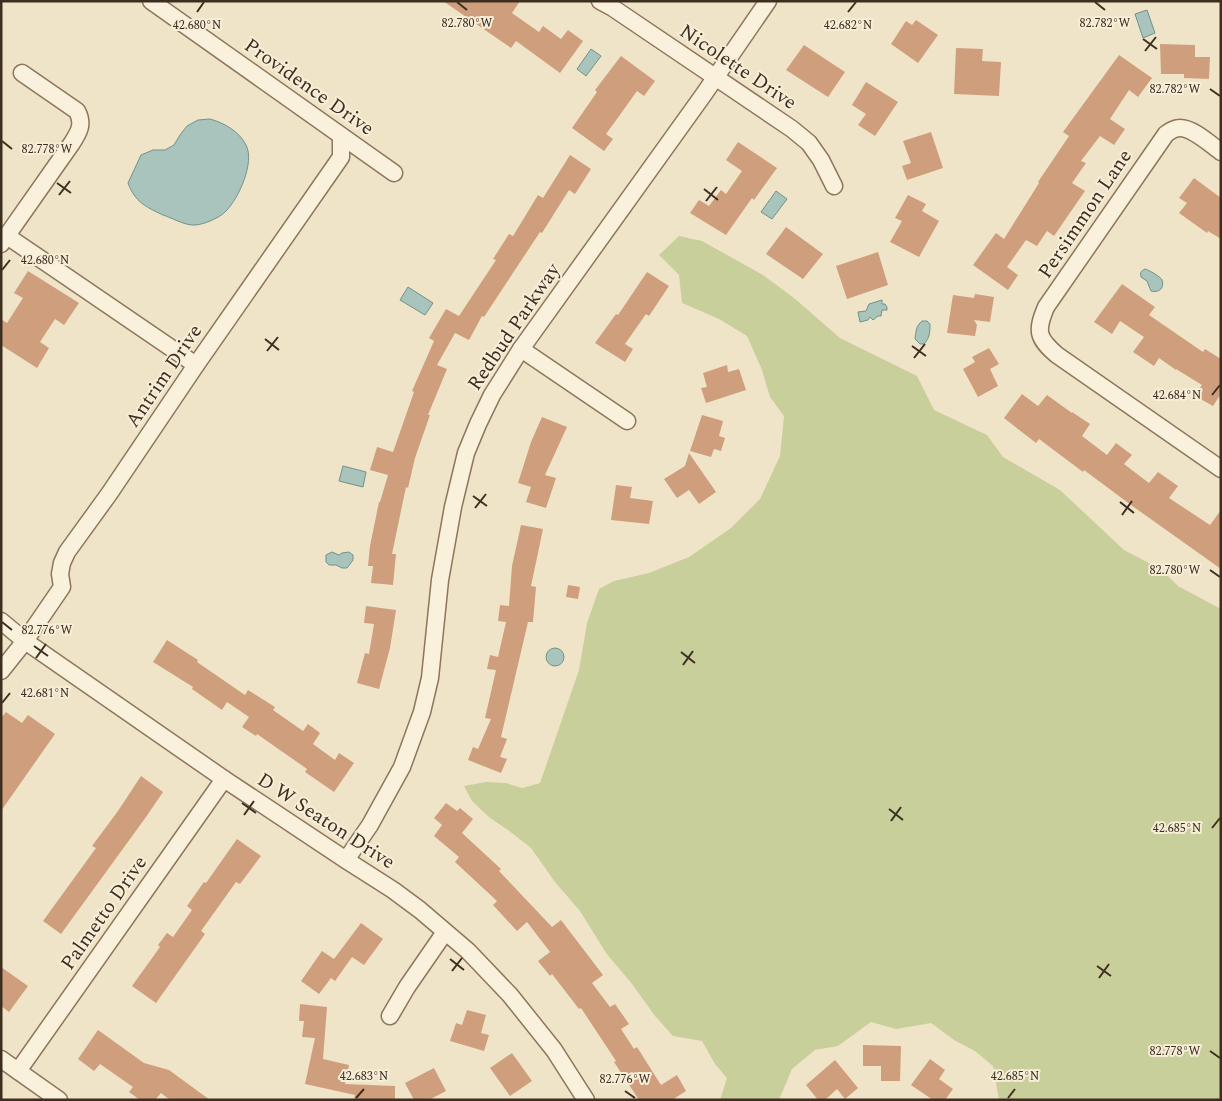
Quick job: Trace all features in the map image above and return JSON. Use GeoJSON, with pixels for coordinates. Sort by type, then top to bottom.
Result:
{"type":"FeatureCollection","features":[{"type":"Feature","properties":{"kind":"street","name":"Providence Drive"},"geometry":{"type":"LineString","coordinates":[[151,1],[394,172]]}},
{"type":"Feature","properties":{"kind":"street","name":"Nicolette Drive"},"geometry":{"type":"LineString","coordinates":[[600,1],[792,129],[809,143],[821,160],[834,186]]}},
{"type":"Feature","properties":{"kind":"street","name":"Redbud Parkway"},"geometry":{"type":"LineString","coordinates":[[346,860],[370,825],[402,767],[422,712],[430,678],[440,580],[453,506],[466,453],[492,395],[521,349],[768,1]]}},
{"type":"Feature","properties":{"kind":"street"},"geometry":{"type":"LineString","coordinates":[[22,73],[77,111],[81,118],[80,127],[72,143],[4,240],[196,366]]}},
{"type":"Feature","properties":{"kind":"street","name":"Persimmon Lane"},"geometry":{"type":"LineString","coordinates":[[1221,152],[1188,130],[1178,128],[1166,134],[1046,307],[1041,319],[1039,333],[1046,345],[1057,354],[1221,469]]}},
{"type":"Feature","properties":{"kind":"street","name":"Antrim Drive"},"geometry":{"type":"LineString","coordinates":[[1,670],[25,640],[62,587],[60,574],[67,552],[341,157],[341,136]]}},
{"type":"Feature","properties":{"kind":"street"},"geometry":{"type":"LineString","coordinates":[[521,349],[627,421]]}},
{"type":"Feature","properties":{"kind":"street","name":"D W Seaton Drive"},"geometry":{"type":"LineString","coordinates":[[1,621],[25,640],[224,779],[393,890],[446,932],[468,951],[510,995],[554,1050],[586,1100]]}},
{"type":"Feature","properties":{"kind":"street","name":"Palmetto Drive"},"geometry":{"type":"LineString","coordinates":[[18,1071],[224,779]]}},
{"type":"Feature","properties":{"kind":"street"},"geometry":{"type":"LineString","coordinates":[[390,1016],[446,932]]}},
{"type":"Feature","properties":{"kind":"street"},"geometry":{"type":"LineString","coordinates":[[1,1058],[59,1100]]}},
{"type":"Feature","properties":{"kind":"green space"},"geometry":{"type":"Polygon","coordinates":[[[679,236],[702,241],[763,275],[794,298],[840,338],[917,376],[934,410],[987,435],[1003,457],[1060,490],[1124,550],[1162,570],[1178,586],[1221,609],[1221,1100],[999,1100],[993,1066],[975,1051],[954,1040],[931,1023],[896,1029],[871,1022],[838,1046],[815,1050],[792,1069],[779,1100],[720,1100],[727,1078],[715,1064],[702,1041],[673,1036],[606,953],[580,911],[555,882],[531,848],[490,818],[472,801],[464,786],[486,782],[506,783],[522,788],[540,783],[579,670],[587,623],[599,589],[614,581],[649,573],[689,557],[731,528],[760,499],[780,456],[784,416],[770,397],[762,370],[747,336],[719,319],[682,303],[679,275],[659,255],[679,236]]]}},
{"type":"Feature","properties":{"kind":"water"},"geometry":{"type":"Polygon","coordinates":[[[1147,10],[1155,33],[1143,38],[1135,14],[1147,10]]]}},
{"type":"Feature","properties":{"kind":"water"},"geometry":{"type":"Polygon","coordinates":[[[591,49],[601,56],[586,76],[577,69],[591,49]]]}},
{"type":"Feature","properties":{"kind":"water"},"geometry":{"type":"Polygon","coordinates":[[[210,119],[226,125],[235,132],[243,140],[248,152],[247,170],[244,180],[231,205],[223,214],[215,219],[192,225],[163,215],[142,203],[134,195],[128,183],[141,155],[153,150],[165,150],[174,145],[187,126],[198,120],[210,119]]]}},
{"type":"Feature","properties":{"kind":"water"},"geometry":{"type":"Polygon","coordinates":[[[776,191],[787,199],[772,219],[761,212],[776,191]]]}},
{"type":"Feature","properties":{"kind":"water"},"geometry":{"type":"Polygon","coordinates":[[[1145,269],[1162,280],[1163,286],[1160,290],[1151,291],[1147,281],[1141,277],[1141,272],[1145,269]]]}},
{"type":"Feature","properties":{"kind":"water"},"geometry":{"type":"Polygon","coordinates":[[[408,287],[433,303],[425,315],[400,300],[408,287]]]}},
{"type":"Feature","properties":{"kind":"water"},"geometry":{"type":"Polygon","coordinates":[[[882,300],[882,304],[885,304],[887,310],[882,310],[881,316],[873,320],[870,317],[868,320],[860,322],[858,312],[866,311],[869,304],[882,300]]]}},
{"type":"Feature","properties":{"kind":"water"},"geometry":{"type":"Polygon","coordinates":[[[922,321],[927,321],[930,324],[930,332],[926,342],[920,344],[915,339],[917,327],[922,321]]]}},
{"type":"Feature","properties":{"kind":"water"},"geometry":{"type":"Polygon","coordinates":[[[343,466],[366,472],[363,487],[339,481],[343,466]]]}},
{"type":"Feature","properties":{"kind":"water"},"geometry":{"type":"Polygon","coordinates":[[[332,552],[339,555],[349,552],[353,555],[353,560],[347,568],[329,565],[326,562],[326,555],[332,552]]]}},
{"type":"Feature","properties":{"kind":"water"},"geometry":{"type":"Polygon","coordinates":[[[555,648],[561,651],[564,657],[561,663],[555,666],[549,663],[546,657],[549,651],[555,648]]]}},
{"type":"Feature","properties":{"kind":"building"},"geometry":{"type":"Polygon","coordinates":[[[443,1],[520,1],[512,13],[539,32],[543,26],[561,39],[568,30],[583,41],[560,73],[516,41],[511,48],[443,1]]]}},
{"type":"Feature","properties":{"kind":"building"},"geometry":{"type":"Polygon","coordinates":[[[916,20],[938,35],[918,63],[891,44],[906,21],[912,25],[916,20]]]}},
{"type":"Feature","properties":{"kind":"building"},"geometry":{"type":"Polygon","coordinates":[[[1160,44],[1195,45],[1195,57],[1210,57],[1209,79],[1184,78],[1184,74],[1161,74],[1160,44]]]}},
{"type":"Feature","properties":{"kind":"building"},"geometry":{"type":"Polygon","coordinates":[[[804,45],[845,72],[828,97],[786,70],[804,45]]]}},
{"type":"Feature","properties":{"kind":"building"},"geometry":{"type":"Polygon","coordinates":[[[956,48],[983,49],[982,61],[1001,62],[999,96],[954,94],[956,48]]]}},
{"type":"Feature","properties":{"kind":"building"},"geometry":{"type":"Polygon","coordinates":[[[1119,55],[1152,78],[1138,97],[1129,90],[1110,119],[1125,129],[1114,145],[1100,136],[1081,161],[1086,163],[1072,183],[1085,191],[1054,236],[1047,231],[1037,246],[1026,240],[1007,267],[1018,275],[1008,290],[973,265],[996,233],[1004,239],[1038,182],[1069,136],[1063,132],[1119,55]]]}},
{"type":"Feature","properties":{"kind":"building"},"geometry":{"type":"Polygon","coordinates":[[[621,56],[655,81],[644,96],[637,91],[606,134],[613,139],[604,151],[572,128],[597,92],[595,90],[621,56]]]}},
{"type":"Feature","properties":{"kind":"building"},"geometry":{"type":"Polygon","coordinates":[[[866,82],[898,102],[875,136],[858,125],[866,114],[852,105],[866,82]]]}},
{"type":"Feature","properties":{"kind":"building"},"geometry":{"type":"Polygon","coordinates":[[[931,132],[943,168],[907,180],[902,166],[911,163],[903,141],[931,132]]]}},
{"type":"Feature","properties":{"kind":"building"},"geometry":{"type":"Polygon","coordinates":[[[738,142],[777,168],[754,200],[752,198],[726,235],[690,213],[699,200],[709,206],[721,190],[726,194],[742,171],[726,160],[738,142]]]}},
{"type":"Feature","properties":{"kind":"building"},"geometry":{"type":"Polygon","coordinates":[[[570,155],[591,169],[575,194],[569,190],[484,317],[482,316],[469,340],[455,333],[437,365],[447,369],[428,415],[430,415],[415,458],[408,488],[406,487],[392,554],[396,554],[393,585],[371,583],[373,566],[368,566],[370,546],[379,502],[388,475],[370,470],[377,447],[393,452],[414,392],[412,391],[434,341],[429,338],[446,309],[459,316],[496,260],[493,259],[509,234],[513,236],[538,195],[543,198],[570,155]]]}},
{"type":"Feature","properties":{"kind":"building"},"geometry":{"type":"Polygon","coordinates":[[[1194,178],[1221,198],[1221,239],[1208,231],[1207,233],[1179,213],[1187,203],[1179,198],[1194,178]]]}},
{"type":"Feature","properties":{"kind":"building"},"geometry":{"type":"Polygon","coordinates":[[[908,195],[926,204],[922,211],[939,221],[919,257],[890,242],[902,221],[895,218],[908,195]]]}},
{"type":"Feature","properties":{"kind":"building"},"geometry":{"type":"Polygon","coordinates":[[[786,227],[823,254],[803,279],[766,254],[786,227]]]}},
{"type":"Feature","properties":{"kind":"building"},"geometry":{"type":"Polygon","coordinates":[[[878,252],[888,285],[847,299],[836,266],[878,252]]]}},
{"type":"Feature","properties":{"kind":"building"},"geometry":{"type":"Polygon","coordinates":[[[28,271],[79,303],[64,325],[55,319],[40,342],[49,348],[37,368],[1,345],[1,319],[7,323],[23,298],[14,293],[28,271]]]}},
{"type":"Feature","properties":{"kind":"building"},"geometry":{"type":"Polygon","coordinates":[[[647,272],[669,286],[649,316],[646,314],[625,344],[633,349],[625,362],[595,343],[616,314],[618,315],[647,272]]]}},
{"type":"Feature","properties":{"kind":"building"},"geometry":{"type":"Polygon","coordinates":[[[1122,284],[1155,307],[1149,315],[1203,352],[1205,349],[1221,359],[1221,394],[1213,406],[1195,396],[1202,385],[1159,358],[1154,366],[1133,352],[1144,337],[1120,321],[1112,334],[1094,322],[1122,284]]]}},
{"type":"Feature","properties":{"kind":"building"},"geometry":{"type":"Polygon","coordinates":[[[975,294],[994,297],[990,322],[974,320],[977,325],[975,336],[947,333],[953,295],[974,298],[975,294]]]}},
{"type":"Feature","properties":{"kind":"building"},"geometry":{"type":"Polygon","coordinates":[[[989,348],[999,364],[990,369],[998,386],[978,397],[963,369],[975,362],[972,357],[989,348]]]}},
{"type":"Feature","properties":{"kind":"building"},"geometry":{"type":"Polygon","coordinates":[[[727,365],[728,372],[739,369],[746,390],[706,403],[701,388],[707,387],[703,373],[727,365]]]}},
{"type":"Feature","properties":{"kind":"building"},"geometry":{"type":"Polygon","coordinates":[[[1022,394],[1038,406],[1047,395],[1090,424],[1082,436],[1107,455],[1116,443],[1132,455],[1124,464],[1149,483],[1158,472],[1178,486],[1169,498],[1210,525],[1221,510],[1221,569],[1084,470],[1083,472],[1039,439],[1036,443],[1004,418],[1022,394]]]}},
{"type":"Feature","properties":{"kind":"building"},"geometry":{"type":"Polygon","coordinates":[[[702,415],[723,421],[719,436],[725,438],[721,451],[714,449],[711,457],[690,451],[702,415]]]}},
{"type":"Feature","properties":{"kind":"building"},"geometry":{"type":"Polygon","coordinates":[[[542,417],[567,427],[545,475],[556,478],[546,508],[526,502],[531,487],[518,483],[531,442],[542,417]]]}},
{"type":"Feature","properties":{"kind":"building"},"geometry":{"type":"Polygon","coordinates":[[[689,453],[716,492],[699,504],[689,490],[677,498],[664,479],[685,466],[689,453]]]}},
{"type":"Feature","properties":{"kind":"building"},"geometry":{"type":"Polygon","coordinates":[[[616,485],[632,487],[630,498],[653,501],[649,524],[611,520],[616,485]]]}},
{"type":"Feature","properties":{"kind":"building"},"geometry":{"type":"Polygon","coordinates":[[[521,525],[543,529],[531,586],[536,587],[533,622],[528,622],[501,737],[507,739],[500,757],[507,759],[501,773],[468,760],[473,747],[478,749],[491,719],[485,718],[496,670],[487,669],[490,655],[498,657],[506,622],[498,621],[500,605],[509,606],[512,566],[521,525]]]}},
{"type":"Feature","properties":{"kind":"building"},"geometry":{"type":"Polygon","coordinates":[[[568,585],[580,587],[578,599],[566,597],[568,585]]]}},
{"type":"Feature","properties":{"kind":"building"},"geometry":{"type":"Polygon","coordinates":[[[366,606],[396,610],[390,648],[379,689],[357,683],[365,653],[369,654],[374,624],[364,623],[366,606]]]}},
{"type":"Feature","properties":{"kind":"building"},"geometry":{"type":"Polygon","coordinates":[[[167,640],[198,660],[197,662],[245,695],[248,690],[275,707],[273,710],[303,731],[308,724],[320,733],[313,744],[335,760],[339,753],[354,763],[334,792],[305,772],[307,769],[257,734],[256,736],[242,727],[249,717],[227,702],[222,710],[192,689],[193,687],[153,662],[167,640]]]}},
{"type":"Feature","properties":{"kind":"building"},"geometry":{"type":"Polygon","coordinates":[[[6,712],[22,723],[28,715],[55,734],[1,811],[1,718],[6,712]]]}},
{"type":"Feature","properties":{"kind":"building"},"geometry":{"type":"Polygon","coordinates":[[[141,776],[163,792],[61,934],[43,921],[96,848],[92,846],[141,776]]]}},
{"type":"Feature","properties":{"kind":"building"},"geometry":{"type":"Polygon","coordinates":[[[446,803],[457,811],[460,808],[473,819],[462,833],[501,869],[499,871],[552,927],[561,920],[603,975],[592,983],[610,1007],[615,1004],[629,1024],[621,1029],[634,1049],[637,1047],[661,1085],[677,1075],[686,1091],[672,1100],[639,1100],[581,1008],[579,1009],[552,974],[550,976],[538,961],[550,952],[527,922],[517,931],[493,905],[497,901],[455,862],[459,857],[434,836],[442,825],[434,818],[446,803]]]}},
{"type":"Feature","properties":{"kind":"building"},"geometry":{"type":"Polygon","coordinates":[[[237,839],[261,856],[240,884],[236,882],[201,931],[205,934],[156,1003],[132,986],[160,947],[158,945],[167,933],[173,937],[192,910],[187,906],[237,839]]]}},
{"type":"Feature","properties":{"kind":"building"},"geometry":{"type":"Polygon","coordinates":[[[361,923],[383,939],[364,965],[352,957],[335,981],[331,978],[319,994],[301,981],[322,951],[334,959],[361,923]]]}},
{"type":"Feature","properties":{"kind":"building"},"geometry":{"type":"Polygon","coordinates":[[[1,967],[28,986],[9,1012],[1,1006],[1,967]]]}},
{"type":"Feature","properties":{"kind":"building"},"geometry":{"type":"Polygon","coordinates":[[[300,1004],[327,1007],[323,1059],[349,1065],[345,1084],[395,1086],[395,1100],[354,1100],[355,1095],[305,1084],[315,1038],[302,1037],[304,1021],[299,1021],[300,1004]]]}},
{"type":"Feature","properties":{"kind":"building"},"geometry":{"type":"Polygon","coordinates":[[[467,1010],[486,1015],[481,1033],[489,1035],[484,1051],[450,1041],[456,1023],[462,1025],[467,1010]]]}},
{"type":"Feature","properties":{"kind":"building"},"geometry":{"type":"Polygon","coordinates":[[[98,1030],[144,1063],[169,1070],[210,1100],[170,1100],[161,1093],[155,1100],[140,1100],[129,1092],[133,1087],[100,1064],[94,1071],[78,1059],[98,1030]]]}},
{"type":"Feature","properties":{"kind":"building"},"geometry":{"type":"Polygon","coordinates":[[[863,1045],[901,1046],[900,1081],[881,1081],[881,1066],[863,1066],[863,1045]]]}},
{"type":"Feature","properties":{"kind":"building"},"geometry":{"type":"Polygon","coordinates":[[[512,1053],[532,1081],[510,1096],[490,1068],[512,1053]]]}},
{"type":"Feature","properties":{"kind":"building"},"geometry":{"type":"Polygon","coordinates":[[[930,1059],[945,1070],[939,1079],[953,1089],[945,1100],[933,1100],[911,1085],[930,1059]]]}},
{"type":"Feature","properties":{"kind":"building"},"geometry":{"type":"Polygon","coordinates":[[[835,1060],[858,1088],[845,1099],[837,1089],[825,1100],[818,1100],[806,1085],[835,1060]]]}},
{"type":"Feature","properties":{"kind":"building"},"geometry":{"type":"Polygon","coordinates":[[[434,1068],[446,1091],[429,1100],[414,1100],[405,1083],[434,1068]]]}}]}
